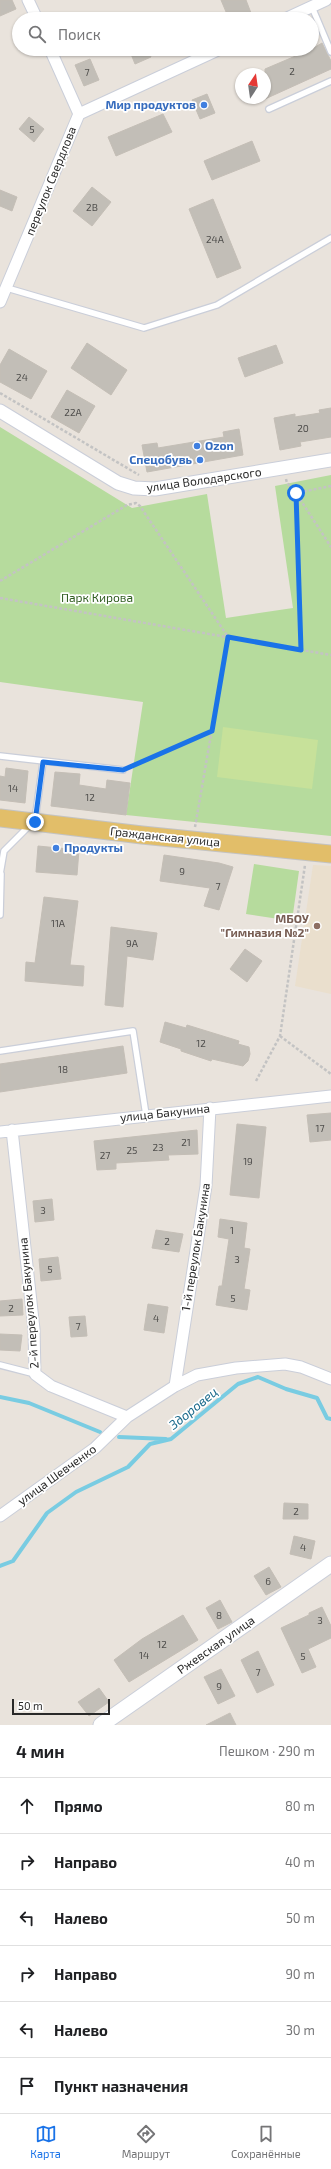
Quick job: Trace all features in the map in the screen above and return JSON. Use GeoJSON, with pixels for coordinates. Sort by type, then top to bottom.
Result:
{"type":"FeatureCollection","features":[{"type":"Feature","properties":{"kind":"main road","name":"Гражданская улица"},"geometry":{"type":"LineString","coordinates":[[0,818],[158,837],[331,854]]}},
{"type":"Feature","properties":{"kind":"main road","name":"Ржевская улица"},"geometry":{"type":"LineString","coordinates":[[107,1723],[331,1564]]}},
{"type":"Feature","properties":{"kind":"street"},"geometry":{"type":"LineString","coordinates":[[28,0],[34,12]]}},
{"type":"Feature","properties":{"kind":"street"},"geometry":{"type":"LineString","coordinates":[[301,12],[326,0]]}},
{"type":"Feature","properties":{"kind":"street"},"geometry":{"type":"LineString","coordinates":[[53,56],[79,114]]}},
{"type":"Feature","properties":{"kind":"street","name":"переулок Свердлова"},"geometry":{"type":"LineString","coordinates":[[0,302],[79,114],[205,56]]}},
{"type":"Feature","properties":{"kind":"street","name":"улица Володарского"},"geometry":{"type":"LineString","coordinates":[[0,411],[118,483],[139,488],[155,489],[331,460]]}},
{"type":"Feature","properties":{"kind":"street","name":"улица Бакунина"},"geometry":{"type":"LineString","coordinates":[[0,1132],[331,1096]]}},
{"type":"Feature","properties":{"kind":"street","name":"1-й переулок Бакунина"},"geometry":{"type":"LineString","coordinates":[[175,1386],[206,1186],[210,1108]]}},
{"type":"Feature","properties":{"kind":"street","name":"2-й переулок Бакунина"},"geometry":{"type":"LineString","coordinates":[[12,1130],[34,1329],[36,1374],[51,1386],[127,1417]]}},
{"type":"Feature","properties":{"kind":"street","name":"улица Шевченко"},"geometry":{"type":"LineString","coordinates":[[0,1516],[95,1448],[127,1417],[175,1386],[197,1375],[236,1368],[269,1364],[286,1364],[301,1367],[331,1378]]}},
{"type":"Feature","properties":{"kind":"lane"},"geometry":{"type":"LineString","coordinates":[[312,7],[314,12]]}},
{"type":"Feature","properties":{"kind":"lane"},"geometry":{"type":"LineString","coordinates":[[319,24],[331,52]]}},
{"type":"Feature","properties":{"kind":"lane"},"geometry":{"type":"LineString","coordinates":[[269,109],[331,80]]}},
{"type":"Feature","properties":{"kind":"lane"},"geometry":{"type":"LineString","coordinates":[[7,288],[144,328],[217,305],[331,238]]}},
{"type":"Feature","properties":{"kind":"lane"},"geometry":{"type":"LineString","coordinates":[[0,756],[123,770]]}},
{"type":"Feature","properties":{"kind":"lane"},"geometry":{"type":"LineString","coordinates":[[0,915],[1,874],[4,851],[34,822],[43,762]]}},
{"type":"Feature","properties":{"kind":"lane"},"geometry":{"type":"LineString","coordinates":[[0,1051],[133,1031],[146,1115]]}},
{"type":"Feature","properties":{"kind":"lane"},"geometry":{"type":"LineString","coordinates":[[0,1365],[36,1374]]}},
{"type":"Feature","properties":{"kind":"path"},"geometry":{"type":"LineString","coordinates":[[0,393],[141,476]]}},
{"type":"Feature","properties":{"kind":"path"},"geometry":{"type":"LineString","coordinates":[[286,477],[287,483],[296,493],[331,547]]}},
{"type":"Feature","properties":{"kind":"path"},"geometry":{"type":"LineString","coordinates":[[296,493],[331,486]]}},
{"type":"Feature","properties":{"kind":"path"},"geometry":{"type":"LineString","coordinates":[[296,493],[301,650]]}},
{"type":"Feature","properties":{"kind":"path"},"geometry":{"type":"LineString","coordinates":[[0,581],[127,505],[136,503],[228,637],[195,828]]}},
{"type":"Feature","properties":{"kind":"path"},"geometry":{"type":"LineString","coordinates":[[0,598],[331,655]]}},
{"type":"Feature","properties":{"kind":"path"},"geometry":{"type":"LineString","coordinates":[[123,770],[212,731]]}},
{"type":"Feature","properties":{"kind":"path"},"geometry":{"type":"LineString","coordinates":[[256,1081],[280,1036],[306,861]]}},
{"type":"Feature","properties":{"kind":"path"},"geometry":{"type":"LineString","coordinates":[[280,1036],[331,1074]]}},
{"type":"Feature","properties":{"kind":"shaded area","name":"МБОУ \"Гимназия №2\""},"geometry":{"type":"Polygon","coordinates":[[[313,865],[331,866],[331,994],[295,986],[313,865]]]}},
{"type":"Feature","properties":{"kind":"green space","name":"Парк Кирова"},"geometry":{"type":"Polygon","coordinates":[[[0,427],[132,508],[207,494],[226,618],[293,608],[275,486],[331,475],[331,836],[126,815],[143,702],[0,682],[0,427]]]}},
{"type":"Feature","properties":{"kind":"green space"},"geometry":{"type":"Polygon","coordinates":[[[223,727],[318,740],[312,789],[217,777],[223,727]]]}},
{"type":"Feature","properties":{"kind":"green space"},"geometry":{"type":"Polygon","coordinates":[[[254,864],[299,871],[292,921],[246,914],[254,864]]]}},
{"type":"Feature","properties":{"kind":"building"},"geometry":{"type":"Polygon","coordinates":[[[0,0],[12,0],[16,9],[0,16],[0,0]]]}},
{"type":"Feature","properties":{"kind":"building"},"geometry":{"type":"Polygon","coordinates":[[[221,0],[246,0],[251,12],[226,12],[221,0]]]}},
{"type":"Feature","properties":{"kind":"building"},"geometry":{"type":"Polygon","coordinates":[[[322,43],[331,61],[331,69],[271,96],[271,68],[267,68],[296,56],[319,56],[319,45],[322,43]]]}},
{"type":"Feature","properties":{"kind":"building"},"geometry":{"type":"Polygon","coordinates":[[[132,56],[151,57],[135,64],[132,56]]]}},
{"type":"Feature","properties":{"kind":"building"},"geometry":{"type":"Polygon","coordinates":[[[90,59],[99,80],[84,86],[75,65],[90,59]]]}},
{"type":"Feature","properties":{"kind":"building"},"geometry":{"type":"Polygon","coordinates":[[[207,94],[215,113],[200,119],[192,100],[207,94]]]}},
{"type":"Feature","properties":{"kind":"building"},"geometry":{"type":"Polygon","coordinates":[[[163,114],[172,132],[116,156],[108,137],[163,114]]]}},
{"type":"Feature","properties":{"kind":"building"},"geometry":{"type":"Polygon","coordinates":[[[29,117],[44,129],[34,142],[19,129],[29,117]]]}},
{"type":"Feature","properties":{"kind":"building"},"geometry":{"type":"Polygon","coordinates":[[[252,141],[260,161],[212,180],[204,161],[252,141]]]}},
{"type":"Feature","properties":{"kind":"building"},"geometry":{"type":"Polygon","coordinates":[[[92,187],[111,202],[92,226],[73,211],[92,187]]]}},
{"type":"Feature","properties":{"kind":"building"},"geometry":{"type":"Polygon","coordinates":[[[0,190],[17,197],[12,211],[0,206],[0,190]]]}},
{"type":"Feature","properties":{"kind":"building"},"geometry":{"type":"Polygon","coordinates":[[[213,199],[241,268],[217,278],[189,209],[213,199]]]}},
{"type":"Feature","properties":{"kind":"building"},"geometry":{"type":"Polygon","coordinates":[[[87,343],[127,370],[111,395],[71,368],[87,343]]]}},
{"type":"Feature","properties":{"kind":"building"},"geometry":{"type":"Polygon","coordinates":[[[276,345],[283,363],[245,377],[238,358],[276,345]]]}},
{"type":"Feature","properties":{"kind":"building"},"geometry":{"type":"Polygon","coordinates":[[[9,349],[47,371],[31,399],[0,382],[0,365],[9,349]]]}},
{"type":"Feature","properties":{"kind":"building"},"geometry":{"type":"Polygon","coordinates":[[[67,390],[95,406],[79,433],[51,417],[67,390]]]}},
{"type":"Feature","properties":{"kind":"building"},"geometry":{"type":"Polygon","coordinates":[[[331,408],[331,437],[300,442],[301,446],[280,450],[274,418],[295,414],[295,417],[320,413],[319,410],[331,408]]]}},
{"type":"Feature","properties":{"kind":"building"},"geometry":{"type":"Polygon","coordinates":[[[239,429],[243,455],[147,472],[142,445],[157,443],[158,448],[224,437],[223,432],[239,429]]]}},
{"type":"Feature","properties":{"kind":"building"},"geometry":{"type":"Polygon","coordinates":[[[6,768],[28,771],[25,803],[0,800],[0,776],[5,777],[6,768]]]}},
{"type":"Feature","properties":{"kind":"building"},"geometry":{"type":"Polygon","coordinates":[[[55,772],[80,774],[79,785],[106,789],[107,780],[130,783],[126,815],[51,806],[55,772]]]}},
{"type":"Feature","properties":{"kind":"building"},"geometry":{"type":"Polygon","coordinates":[[[38,846],[79,850],[77,875],[36,872],[38,846]]]}},
{"type":"Feature","properties":{"kind":"building"},"geometry":{"type":"Polygon","coordinates":[[[164,855],[219,863],[233,867],[219,910],[204,906],[210,888],[160,881],[164,855]]]}},
{"type":"Feature","properties":{"kind":"building"},"geometry":{"type":"Polygon","coordinates":[[[44,897],[78,901],[70,965],[84,966],[83,986],[25,981],[26,962],[35,963],[44,897]]]}},
{"type":"Feature","properties":{"kind":"building"},"geometry":{"type":"Polygon","coordinates":[[[111,927],[157,933],[153,960],[127,956],[123,1007],[105,1005],[111,927]]]}},
{"type":"Feature","properties":{"kind":"building"},"geometry":{"type":"Polygon","coordinates":[[[245,949],[262,961],[247,982],[230,969],[245,949]]]}},
{"type":"Feature","properties":{"kind":"building"},"geometry":{"type":"Polygon","coordinates":[[[165,1022],[186,1028],[187,1025],[239,1041],[238,1044],[249,1047],[250,1054],[248,1061],[243,1066],[212,1059],[211,1061],[160,1042],[165,1022]]]}},
{"type":"Feature","properties":{"kind":"building"},"geometry":{"type":"Polygon","coordinates":[[[123,1046],[127,1073],[0,1092],[0,1064],[123,1046]]]}},
{"type":"Feature","properties":{"kind":"building"},"geometry":{"type":"Polygon","coordinates":[[[331,1113],[331,1140],[310,1142],[307,1115],[331,1113]]]}},
{"type":"Feature","properties":{"kind":"building"},"geometry":{"type":"Polygon","coordinates":[[[237,1124],[266,1127],[259,1198],[230,1195],[237,1124]]]}},
{"type":"Feature","properties":{"kind":"building"},"geometry":{"type":"Polygon","coordinates":[[[197,1130],[198,1154],[168,1155],[169,1160],[116,1163],[116,1169],[97,1170],[94,1141],[197,1130]]]}},
{"type":"Feature","properties":{"kind":"building"},"geometry":{"type":"Polygon","coordinates":[[[52,1199],[54,1220],[35,1222],[33,1201],[52,1199]]]}},
{"type":"Feature","properties":{"kind":"building"},"geometry":{"type":"Polygon","coordinates":[[[220,1219],[247,1223],[244,1248],[250,1249],[244,1289],[250,1290],[247,1310],[216,1305],[219,1286],[222,1286],[229,1239],[218,1237],[220,1219]]]}},
{"type":"Feature","properties":{"kind":"building"},"geometry":{"type":"Polygon","coordinates":[[[156,1230],[183,1234],[179,1252],[152,1248],[156,1230]]]}},
{"type":"Feature","properties":{"kind":"building"},"geometry":{"type":"Polygon","coordinates":[[[58,1257],[61,1279],[41,1281],[39,1259],[58,1257]]]}},
{"type":"Feature","properties":{"kind":"building"},"geometry":{"type":"Polygon","coordinates":[[[22,1299],[23,1315],[0,1316],[0,1301],[22,1299]]]}},
{"type":"Feature","properties":{"kind":"building"},"geometry":{"type":"Polygon","coordinates":[[[148,1304],[168,1307],[164,1333],[144,1330],[148,1304]]]}},
{"type":"Feature","properties":{"kind":"building"},"geometry":{"type":"Polygon","coordinates":[[[85,1316],[87,1336],[71,1337],[69,1317],[85,1316]]]}},
{"type":"Feature","properties":{"kind":"building"},"geometry":{"type":"Polygon","coordinates":[[[0,1334],[22,1335],[20,1351],[0,1350],[0,1334]]]}},
{"type":"Feature","properties":{"kind":"building"},"geometry":{"type":"Polygon","coordinates":[[[284,1503],[308,1504],[308,1519],[283,1519],[284,1503]]]}},
{"type":"Feature","properties":{"kind":"building"},"geometry":{"type":"Polygon","coordinates":[[[294,1536],[315,1541],[311,1559],[290,1554],[294,1536]]]}},
{"type":"Feature","properties":{"kind":"building"},"geometry":{"type":"Polygon","coordinates":[[[269,1567],[281,1587],[266,1595],[254,1576],[269,1567]]]}},
{"type":"Feature","properties":{"kind":"building"},"geometry":{"type":"Polygon","coordinates":[[[220,1600],[232,1622],[218,1629],[206,1608],[220,1600]]]}},
{"type":"Feature","properties":{"kind":"building"},"geometry":{"type":"Polygon","coordinates":[[[322,1607],[331,1626],[331,1638],[308,1649],[316,1667],[302,1673],[281,1628],[322,1607]]]}},
{"type":"Feature","properties":{"kind":"building"},"geometry":{"type":"Polygon","coordinates":[[[183,1615],[198,1640],[129,1682],[114,1660],[142,1639],[183,1615]]]}},
{"type":"Feature","properties":{"kind":"building"},"geometry":{"type":"Polygon","coordinates":[[[258,1651],[274,1685],[257,1693],[241,1660],[258,1651]]]}},
{"type":"Feature","properties":{"kind":"building"},"geometry":{"type":"Polygon","coordinates":[[[221,1669],[235,1696],[218,1704],[204,1677],[221,1669]]]}},
{"type":"Feature","properties":{"kind":"building"},"geometry":{"type":"Polygon","coordinates":[[[99,1688],[109,1702],[89,1716],[78,1702],[99,1688]]]}},
{"type":"Feature","properties":{"kind":"building"},"geometry":{"type":"Polygon","coordinates":[[[230,1713],[236,1725],[206,1725],[230,1713]]]}},
{"type":"Feature","properties":{"kind":"waterway","name":"Здоровец"},"geometry":{"type":"LineString","coordinates":[[0,1566],[13,1561],[47,1513],[76,1492],[128,1467],[150,1444],[171,1439],[238,1384],[258,1377],[286,1389],[317,1398],[327,1418],[331,1419]]}},
{"type":"Feature","properties":{"kind":"waterway"},"geometry":{"type":"LineString","coordinates":[[0,1397],[29,1403],[100,1432]]}},
{"type":"Feature","properties":{"kind":"waterway"},"geometry":{"type":"LineString","coordinates":[[119,1437],[166,1439]]}},
{"type":"Feature","properties":{"kind":"place","name":"Мир продуктов"},"geometry":{"type":"Point","coordinates":[204,105]}},
{"type":"Feature","properties":{"kind":"place","name":"Ozon"},"geometry":{"type":"Point","coordinates":[197,446]}},
{"type":"Feature","properties":{"kind":"place","name":"Спецобувь"},"geometry":{"type":"Point","coordinates":[200,460]}},
{"type":"Feature","properties":{"kind":"place","name":"Продукты"},"geometry":{"type":"Point","coordinates":[56,848]}},
{"type":"Feature","properties":{"kind":"place","name":"МБОУ \"Гимназия №2\""},"geometry":{"type":"Point","coordinates":[317,926]}},
{"type":"Feature","properties":{"kind":"route"},"geometry":{"type":"LineString","coordinates":[[35,822],[43,762],[123,770],[212,731],[228,637],[301,650],[296,493]]}}]}
